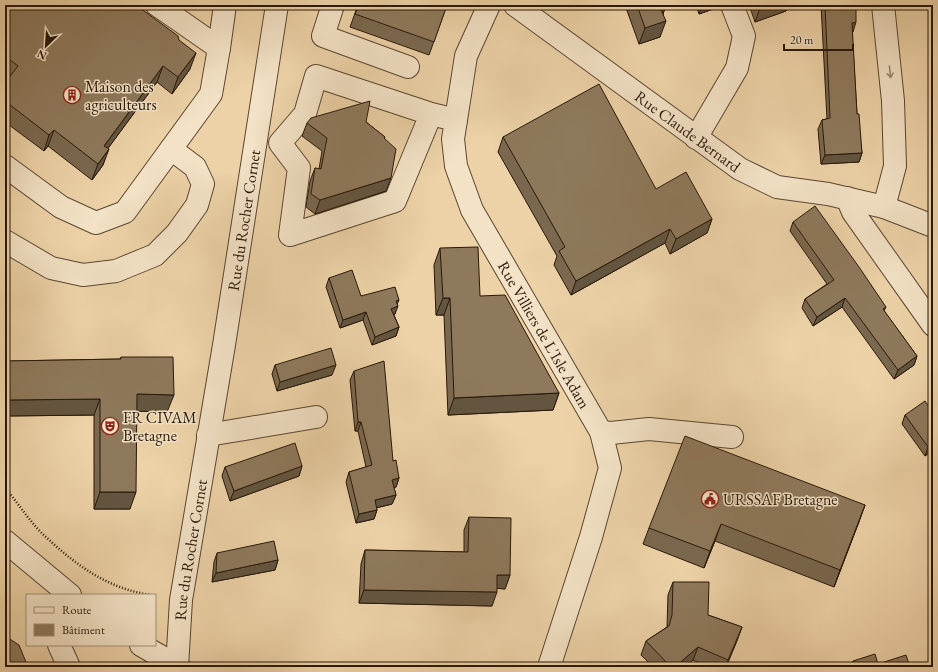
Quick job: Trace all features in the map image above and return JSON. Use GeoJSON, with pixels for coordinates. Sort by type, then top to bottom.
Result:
{"type":"FeatureCollection","features":[{"type":"Feature","properties":{"kind":"street"},"geometry":{"type":"LineString","coordinates":[[157,5],[219,48]]}},
{"type":"Feature","properties":{"kind":"street"},"geometry":{"type":"LineString","coordinates":[[5,166],[61,207],[96,223],[125,212],[211,94],[225,5]]}},
{"type":"Feature","properties":{"kind":"street","name":"Rue du Rocher Cornet"},"geometry":{"type":"LineString","coordinates":[[177,667],[181,600],[277,5]]}},
{"type":"Feature","properties":{"kind":"street"},"geometry":{"type":"LineString","coordinates":[[333,5],[323,36],[408,67]]}},
{"type":"Feature","properties":{"kind":"street","name":"Rue Villiers de L'Isle Adam"},"geometry":{"type":"LineString","coordinates":[[488,5],[466,56],[453,139],[456,166],[472,210],[601,432],[610,468],[591,536],[549,667]]}},
{"type":"Feature","properties":{"kind":"street","name":"Rue Claude Bernard"},"geometry":{"type":"LineString","coordinates":[[515,5],[740,170],[777,187],[847,198],[884,207],[933,226]]}},
{"type":"Feature","properties":{"kind":"street"},"geometry":{"type":"LineString","coordinates":[[696,138],[737,68],[744,36],[732,5]]}},
{"type":"Feature","properties":{"kind":"street"},"geometry":{"type":"LineString","coordinates":[[883,5],[893,101],[895,166],[884,207]]}},
{"type":"Feature","properties":{"kind":"street"},"geometry":{"type":"LineString","coordinates":[[431,114],[395,201],[290,235],[299,168],[280,143],[305,114],[316,76],[431,114],[456,120]]}},
{"type":"Feature","properties":{"kind":"street"},"geometry":{"type":"LineString","coordinates":[[5,241],[51,268],[83,275],[116,271],[155,255],[176,234],[197,205],[203,184],[195,167],[171,149]]}},
{"type":"Feature","properties":{"kind":"street"},"geometry":{"type":"LineString","coordinates":[[847,198],[853,212],[933,325]]}},
{"type":"Feature","properties":{"kind":"street"},"geometry":{"type":"LineString","coordinates":[[208,435],[316,417]]}},
{"type":"Feature","properties":{"kind":"street"},"geometry":{"type":"LineString","coordinates":[[601,432],[611,433],[649,429],[732,437]]}},
{"type":"Feature","properties":{"kind":"street"},"geometry":{"type":"LineString","coordinates":[[5,541],[47,585],[68,594]]}},
{"type":"Feature","properties":{"kind":"street"},"geometry":{"type":"LineString","coordinates":[[59,646],[69,667]]}},
{"type":"Feature","properties":{"kind":"street"},"geometry":{"type":"LineString","coordinates":[[143,646],[177,667]]}},
{"type":"Feature","properties":{"kind":"path"},"geometry":{"type":"LineString","coordinates":[[5,488],[46,537],[97,577],[132,592],[145,594]]}},
{"type":"Feature","properties":{"kind":"building"},"geometry":{"type":"Polygon","coordinates":[[[5,5],[136,5],[178,36],[179,40],[196,53],[178,77],[163,66],[104,146],[109,149],[98,164],[54,130],[49,135],[5,101],[5,83],[18,66],[5,56],[5,5]]]}},
{"type":"Feature","properties":{"kind":"building"},"geometry":{"type":"Polygon","coordinates":[[[359,5],[447,5],[434,42],[355,14],[359,5]]]}},
{"type":"Feature","properties":{"kind":"building"},"geometry":{"type":"Polygon","coordinates":[[[637,5],[664,5],[665,8],[661,10],[666,21],[645,28],[637,5]]]}},
{"type":"Feature","properties":{"kind":"building"},"geometry":{"type":"Polygon","coordinates":[[[699,5],[713,5],[701,9],[699,5]]]}},
{"type":"Feature","properties":{"kind":"building"},"geometry":{"type":"Polygon","coordinates":[[[825,5],[856,5],[856,22],[852,23],[857,114],[859,114],[862,153],[825,155],[822,120],[830,118],[825,5]]]}},
{"type":"Feature","properties":{"kind":"building"},"geometry":{"type":"Polygon","coordinates":[[[599,84],[656,189],[686,172],[712,219],[676,239],[670,229],[576,281],[559,251],[565,247],[503,137],[599,84]]]}},
{"type":"Feature","properties":{"kind":"building"},"geometry":{"type":"Polygon","coordinates":[[[370,101],[366,122],[385,137],[384,138],[396,149],[391,178],[320,200],[311,194],[315,168],[321,169],[327,138],[307,123],[311,118],[370,101]]]}},
{"type":"Feature","properties":{"kind":"building"},"geometry":{"type":"Polygon","coordinates":[[[815,206],[859,267],[886,307],[883,309],[917,356],[898,370],[845,298],[817,317],[805,299],[834,280],[793,222],[815,206]]]}},
{"type":"Feature","properties":{"kind":"building"},"geometry":{"type":"Polygon","coordinates":[[[478,247],[480,296],[505,295],[559,393],[454,398],[450,298],[443,298],[440,248],[478,247]]]}},
{"type":"Feature","properties":{"kind":"building"},"geometry":{"type":"Polygon","coordinates":[[[352,270],[361,296],[395,287],[399,300],[396,301],[398,306],[391,309],[399,327],[375,337],[366,312],[343,320],[329,278],[352,270]]]}},
{"type":"Feature","properties":{"kind":"building"},"geometry":{"type":"Polygon","coordinates":[[[331,348],[336,365],[280,382],[275,365],[331,348]]]}},
{"type":"Feature","properties":{"kind":"building"},"geometry":{"type":"Polygon","coordinates":[[[121,357],[173,357],[174,395],[137,394],[136,492],[100,492],[100,399],[8,400],[7,361],[121,359],[121,357]]]}},
{"type":"Feature","properties":{"kind":"building"},"geometry":{"type":"Polygon","coordinates":[[[384,361],[393,461],[396,460],[399,478],[392,480],[396,495],[375,500],[377,510],[359,514],[349,472],[372,465],[361,422],[358,422],[354,371],[384,361]]]}},
{"type":"Feature","properties":{"kind":"building"},"geometry":{"type":"Polygon","coordinates":[[[925,401],[931,410],[933,409],[933,443],[928,447],[905,415],[925,401]]]}},
{"type":"Feature","properties":{"kind":"building"},"geometry":{"type":"Polygon","coordinates":[[[685,436],[865,505],[840,570],[721,524],[710,551],[649,528],[685,436]]]}},
{"type":"Feature","properties":{"kind":"building"},"geometry":{"type":"Polygon","coordinates":[[[295,443],[302,466],[234,491],[225,467],[295,443]]]}},
{"type":"Feature","properties":{"kind":"building"},"geometry":{"type":"Polygon","coordinates":[[[469,517],[511,518],[510,575],[497,575],[497,592],[364,590],[365,550],[468,552],[469,517]]]}},
{"type":"Feature","properties":{"kind":"building"},"geometry":{"type":"Polygon","coordinates":[[[274,541],[278,560],[216,573],[217,553],[274,541]]]}},
{"type":"Feature","properties":{"kind":"building"},"geometry":{"type":"Polygon","coordinates":[[[673,582],[709,582],[708,615],[742,627],[728,660],[698,647],[675,667],[671,667],[646,641],[669,626],[672,615],[673,582]]]}},
{"type":"Feature","properties":{"kind":"building"},"geometry":{"type":"Polygon","coordinates":[[[5,636],[19,645],[28,667],[5,667],[5,636]]]}},
{"type":"Feature","properties":{"kind":"building"},"geometry":{"type":"Polygon","coordinates":[[[875,654],[878,664],[906,655],[910,667],[855,667],[853,661],[875,654]]]}},
{"type":"Feature","properties":{"kind":"place","name":"Maison des agriculteurs"},"geometry":{"type":"Point","coordinates":[72,95]}},
{"type":"Feature","properties":{"kind":"place","name":"FR CIVAM Bretagne"},"geometry":{"type":"Point","coordinates":[110,426]}},
{"type":"Feature","properties":{"kind":"place","name":"URSSAF Bretagne"},"geometry":{"type":"Point","coordinates":[710,499]}}]}
